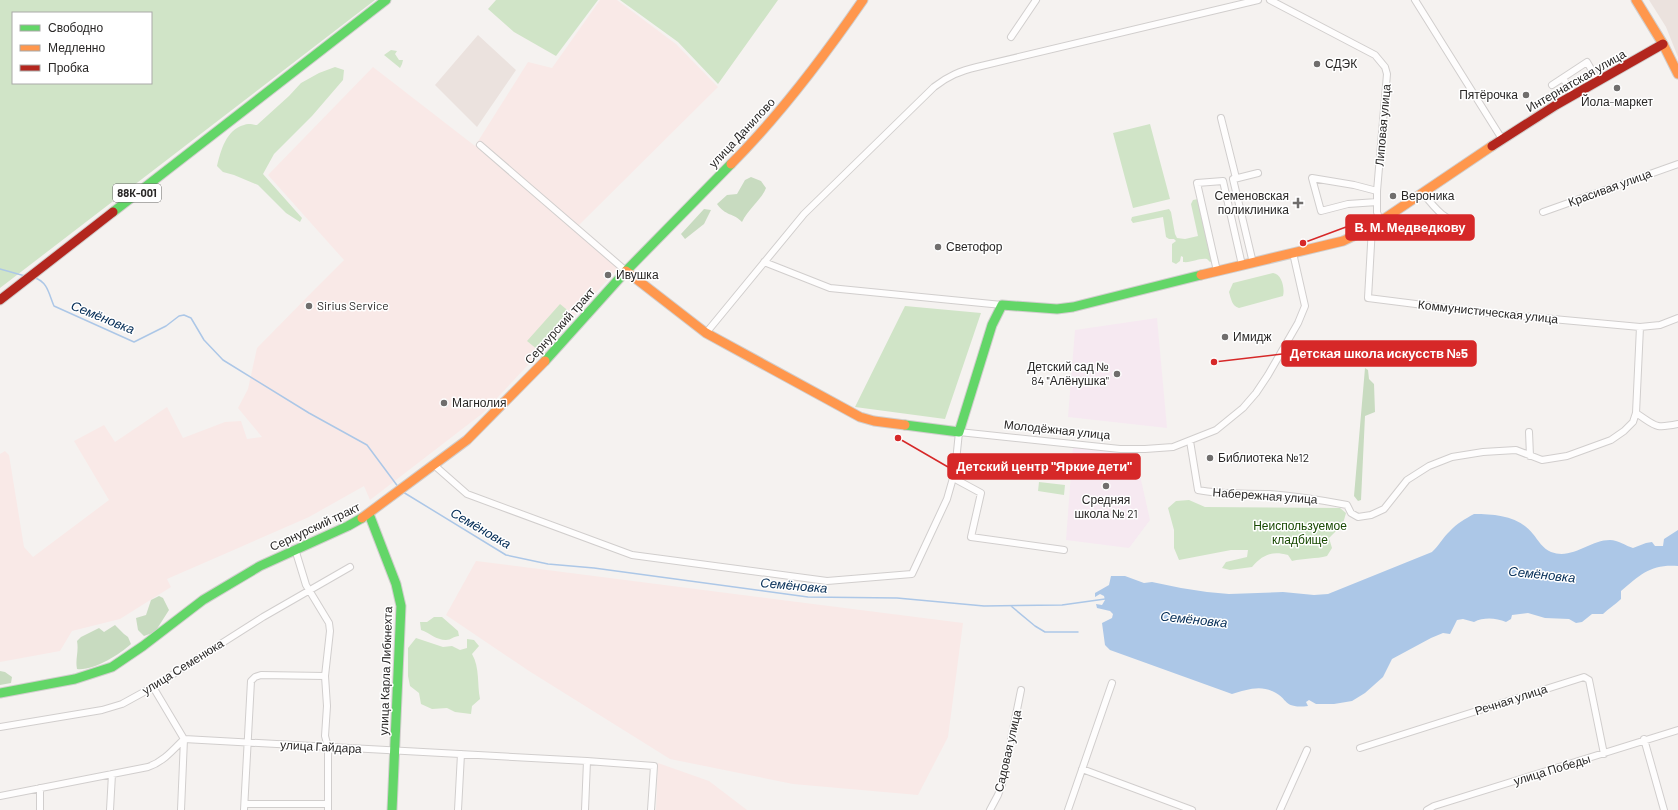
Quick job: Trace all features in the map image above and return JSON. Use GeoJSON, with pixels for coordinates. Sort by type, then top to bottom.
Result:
{"type":"FeatureCollection","features":[{"type":"Feature","properties":{"kind":"main road","name":"88К-001"},"geometry":{"type":"LineString","coordinates":[[0,300],[386,0]]}},
{"type":"Feature","properties":{"kind":"main road","name":"улица Данилово"},"geometry":{"type":"LineString","coordinates":[[626,271],[734,161],[781,108],[837,38],[863,0]]}},
{"type":"Feature","properties":{"kind":"main road"},"geometry":{"type":"LineString","coordinates":[[1636,0],[1663,44],[1678,74]]}},
{"type":"Feature","properties":{"kind":"main road","name":"Интернатская улица"},"geometry":{"type":"LineString","coordinates":[[1002,305],[1038,308],[1065,308],[1130,294],[1253,262],[1343,242],[1372,227],[1502,139],[1573,95],[1663,44]]}},
{"type":"Feature","properties":{"kind":"main road","name":"Молодёжная улица"},"geometry":{"type":"LineString","coordinates":[[626,271],[706,333],[860,417],[882,422],[959,432]]}},
{"type":"Feature","properties":{"kind":"main road","name":"Сернурский тракт"},"geometry":{"type":"LineString","coordinates":[[0,692],[75,679],[112,666],[142,646],[203,600],[260,566],[348,526],[370,514],[467,440],[486,422],[557,348],[626,271]]}},
{"type":"Feature","properties":{"kind":"main road"},"geometry":{"type":"LineString","coordinates":[[959,432],[992,325],[1002,305]]}},
{"type":"Feature","properties":{"kind":"main road","name":"улица Карла Либкнехта"},"geometry":{"type":"LineString","coordinates":[[370,514],[396,584],[401,606],[392,810]]}},
{"type":"Feature","properties":{"kind":"street"},"geometry":{"type":"LineString","coordinates":[[1011,37],[1036,0]]}},
{"type":"Feature","properties":{"kind":"street"},"geometry":{"type":"LineString","coordinates":[[706,333],[804,214],[934,86],[951,75],[976,67],[1258,0]]}},
{"type":"Feature","properties":{"kind":"street","name":"Липовая улица"},"geometry":{"type":"LineString","coordinates":[[1270,0],[1375,55],[1385,66],[1387,74],[1376,191],[1376,202],[1380,221]]}},
{"type":"Feature","properties":{"kind":"street"},"geometry":{"type":"LineString","coordinates":[[1415,0],[1502,139]]}},
{"type":"Feature","properties":{"kind":"street"},"geometry":{"type":"LineString","coordinates":[[1552,84],[1587,62],[1598,81]]}},
{"type":"Feature","properties":{"kind":"street"},"geometry":{"type":"LineString","coordinates":[[1563,78],[1573,95]]}},
{"type":"Feature","properties":{"kind":"street"},"geometry":{"type":"LineString","coordinates":[[1221,118],[1253,262]]}},
{"type":"Feature","properties":{"kind":"street"},"geometry":{"type":"LineString","coordinates":[[480,144],[626,271]]}},
{"type":"Feature","properties":{"kind":"street","name":"Красивая улица"},"geometry":{"type":"LineString","coordinates":[[1543,212],[1678,164]]}},
{"type":"Feature","properties":{"kind":"street"},"geometry":{"type":"LineString","coordinates":[[1217,271],[1197,182],[1223,182],[1258,173]]}},
{"type":"Feature","properties":{"kind":"street"},"geometry":{"type":"LineString","coordinates":[[1376,191],[1354,185],[1312,178],[1321,211],[1348,204],[1376,202]]}},
{"type":"Feature","properties":{"kind":"street"},"geometry":{"type":"LineString","coordinates":[[1223,182],[1242,265]]}},
{"type":"Feature","properties":{"kind":"street"},"geometry":{"type":"LineString","coordinates":[[1423,193],[1435,210],[1446,218],[1468,226]]}},
{"type":"Feature","properties":{"kind":"street","name":"Коммунистическая улица"},"geometry":{"type":"LineString","coordinates":[[1372,227],[1368,298],[1487,313],[1640,327],[1660,324],[1678,318]]}},
{"type":"Feature","properties":{"kind":"street","name":"Молодёжная улица"},"geometry":{"type":"LineString","coordinates":[[959,432],[1120,449],[1173,447],[1216,430],[1243,408],[1268,375],[1306,306],[1293,253]]}},
{"type":"Feature","properties":{"kind":"street"},"geometry":{"type":"LineString","coordinates":[[764,262],[830,288],[1002,305]]}},
{"type":"Feature","properties":{"kind":"street","name":"Набережная улица"},"geometry":{"type":"LineString","coordinates":[[1190,441],[1198,490],[1226,494],[1268,494],[1314,498],[1347,505],[1350,513],[1358,517],[1371,516],[1384,509],[1407,480],[1429,466],[1452,457],[1483,452],[1516,450],[1542,460],[1553,460],[1596,446],[1624,431],[1633,422],[1636,413],[1640,327]]}},
{"type":"Feature","properties":{"kind":"street"},"geometry":{"type":"LineString","coordinates":[[1636,413],[1660,428],[1678,424]]}},
{"type":"Feature","properties":{"kind":"street"},"geometry":{"type":"LineString","coordinates":[[434,465],[467,494],[632,555],[827,581],[912,574],[947,499],[955,471],[959,432]]}},
{"type":"Feature","properties":{"kind":"street"},"geometry":{"type":"LineString","coordinates":[[1529,432],[1530,456]]}},
{"type":"Feature","properties":{"kind":"street"},"geometry":{"type":"LineString","coordinates":[[955,471],[957,480],[981,493],[971,537],[1064,550]]}},
{"type":"Feature","properties":{"kind":"street"},"geometry":{"type":"LineString","coordinates":[[295,549],[306,585],[329,622],[330,631],[325,676],[327,706],[325,736],[328,747],[328,807],[244,807],[251,681],[255,676],[261,675],[325,676]]}},
{"type":"Feature","properties":{"kind":"street","name":"улица Семенюка"},"geometry":{"type":"LineString","coordinates":[[0,727],[102,710],[122,704],[153,687],[350,567]]}},
{"type":"Feature","properties":{"kind":"street","name":"Речная улица"},"geometry":{"type":"LineString","coordinates":[[1360,748],[1584,677],[1589,680],[1604,754]]}},
{"type":"Feature","properties":{"kind":"street"},"geometry":{"type":"LineString","coordinates":[[1068,810],[1112,683]]}},
{"type":"Feature","properties":{"kind":"street"},"geometry":{"type":"LineString","coordinates":[[153,687],[184,739],[181,810]]}},
{"type":"Feature","properties":{"kind":"street","name":"Садовая улица"},"geometry":{"type":"LineString","coordinates":[[990,810],[1002,784],[1021,690]]}},
{"type":"Feature","properties":{"kind":"street","name":"улица Победы"},"geometry":{"type":"LineString","coordinates":[[1427,810],[1434,806],[1604,754],[1644,739],[1678,730]]}},
{"type":"Feature","properties":{"kind":"street"},"geometry":{"type":"LineString","coordinates":[[0,796],[140,769],[155,764],[167,756],[184,739]]}},
{"type":"Feature","properties":{"kind":"street","name":"улица Гайдара"},"geometry":{"type":"LineString","coordinates":[[184,739],[588,761],[654,766],[651,810]]}},
{"type":"Feature","properties":{"kind":"street"},"geometry":{"type":"LineString","coordinates":[[1644,739],[1664,810]]}},
{"type":"Feature","properties":{"kind":"street"},"geometry":{"type":"LineString","coordinates":[[1280,810],[1307,750]]}},
{"type":"Feature","properties":{"kind":"street"},"geometry":{"type":"LineString","coordinates":[[458,810],[461,754]]}},
{"type":"Feature","properties":{"kind":"street"},"geometry":{"type":"LineString","coordinates":[[585,810],[588,761]]}},
{"type":"Feature","properties":{"kind":"street"},"geometry":{"type":"LineString","coordinates":[[1082,769],[1192,810]]}},
{"type":"Feature","properties":{"kind":"street"},"geometry":{"type":"LineString","coordinates":[[110,810],[112,774]]}},
{"type":"Feature","properties":{"kind":"street"},"geometry":{"type":"LineString","coordinates":[[40,788],[40,810]]}},
{"type":"Feature","properties":{"kind":"shaded area"},"geometry":{"type":"Polygon","coordinates":[[[600,0],[617,0],[676,44],[718,87],[578,226],[618,269],[483,413],[370,500],[364,486],[309,517],[167,579],[171,587],[120,619],[72,631],[60,651],[0,662],[0,454],[5,451],[9,455],[24,547],[33,557],[109,500],[74,441],[104,425],[115,442],[167,407],[183,438],[225,422],[241,421],[247,439],[262,437],[238,408],[248,389],[257,348],[344,260],[268,175],[373,67],[475,146],[528,62],[552,68],[600,0]]]}},
{"type":"Feature","properties":{"kind":"shaded area"},"geometry":{"type":"Polygon","coordinates":[[[1649,0],[1678,0],[1678,57],[1666,27],[1649,0]]]}},
{"type":"Feature","properties":{"kind":"shaded area"},"geometry":{"type":"Polygon","coordinates":[[[478,35],[516,70],[477,127],[435,85],[478,35]]]}},
{"type":"Feature","properties":{"kind":"shaded area","name":"Детский сад № 84 \"Алёнушка\""},"geometry":{"type":"Polygon","coordinates":[[[1157,318],[1167,428],[1068,417],[1075,330],[1157,318]]]}},
{"type":"Feature","properties":{"kind":"shaded area","name":"Средняя школа № 21"},"geometry":{"type":"Polygon","coordinates":[[[1073,447],[1135,453],[1150,520],[1129,548],[1066,540],[1073,447]]]}},
{"type":"Feature","properties":{"kind":"shaded area"},"geometry":{"type":"Polygon","coordinates":[[[476,561],[963,623],[948,737],[918,795],[793,784],[670,759],[529,671],[446,615],[476,561]]]}},
{"type":"Feature","properties":{"kind":"shaded area"},"geometry":{"type":"Polygon","coordinates":[[[658,763],[709,781],[747,810],[656,810],[658,763]]]}},
{"type":"Feature","properties":{"kind":"green space"},"geometry":{"type":"Polygon","coordinates":[[[0,0],[375,0],[0,288],[0,0]]]}},
{"type":"Feature","properties":{"kind":"green space"},"geometry":{"type":"Polygon","coordinates":[[[496,0],[598,0],[556,56],[514,32],[488,9],[496,0]]]}},
{"type":"Feature","properties":{"kind":"green space"},"geometry":{"type":"Polygon","coordinates":[[[620,0],[778,0],[718,84],[678,42],[620,0]]]}},
{"type":"Feature","properties":{"kind":"green space"},"geometry":{"type":"Polygon","coordinates":[[[391,50],[397,51],[395,54],[399,60],[403,60],[400,68],[384,55],[391,50]]]}},
{"type":"Feature","properties":{"kind":"green space"},"geometry":{"type":"Polygon","coordinates":[[[335,67],[344,70],[343,80],[312,116],[274,154],[263,174],[302,218],[300,222],[286,213],[258,185],[223,172],[217,166],[225,141],[233,131],[246,124],[257,125],[301,83],[319,73],[335,67]]]}},
{"type":"Feature","properties":{"kind":"green space"},"geometry":{"type":"Polygon","coordinates":[[[1150,124],[1170,199],[1133,208],[1113,133],[1150,124]]]}},
{"type":"Feature","properties":{"kind":"green space"},"geometry":{"type":"Polygon","coordinates":[[[751,177],[761,181],[766,188],[762,196],[748,212],[742,222],[736,217],[723,211],[717,204],[727,195],[737,194],[745,180],[751,177]]]}},
{"type":"Feature","properties":{"kind":"green space"},"geometry":{"type":"Polygon","coordinates":[[[1198,199],[1212,261],[1210,262],[1207,259],[1204,259],[1183,262],[1183,257],[1181,256],[1180,261],[1176,264],[1172,262],[1172,244],[1176,241],[1166,237],[1163,217],[1133,223],[1131,220],[1132,217],[1169,209],[1177,238],[1185,239],[1198,236],[1191,204],[1193,200],[1198,199]]]}},
{"type":"Feature","properties":{"kind":"green space"},"geometry":{"type":"Polygon","coordinates":[[[704,209],[711,210],[704,224],[685,239],[681,234],[704,209]]]}},
{"type":"Feature","properties":{"kind":"green space"},"geometry":{"type":"Polygon","coordinates":[[[1273,273],[1281,279],[1284,290],[1283,296],[1239,308],[1233,304],[1229,292],[1233,283],[1273,273]]]}},
{"type":"Feature","properties":{"kind":"green space"},"geometry":{"type":"Polygon","coordinates":[[[560,304],[571,313],[538,350],[527,341],[560,304]]]}},
{"type":"Feature","properties":{"kind":"green space"},"geometry":{"type":"Polygon","coordinates":[[[905,306],[981,313],[945,419],[855,407],[905,306]]]}},
{"type":"Feature","properties":{"kind":"green space"},"geometry":{"type":"Polygon","coordinates":[[[1365,368],[1368,370],[1369,379],[1374,384],[1375,412],[1365,416],[1361,500],[1358,501],[1354,496],[1365,368]]]}},
{"type":"Feature","properties":{"kind":"green space"},"geometry":{"type":"Polygon","coordinates":[[[1039,482],[1065,485],[1064,495],[1038,491],[1039,482]]]}},
{"type":"Feature","properties":{"kind":"green space","name":"Неиспользуемое кладбище"},"geometry":{"type":"Polygon","coordinates":[[[1189,500],[1205,507],[1340,508],[1346,513],[1342,527],[1329,538],[1332,548],[1327,556],[1292,561],[1288,555],[1277,553],[1264,556],[1252,567],[1230,570],[1222,568],[1226,562],[1247,557],[1248,550],[1231,550],[1179,560],[1174,548],[1174,530],[1168,508],[1176,501],[1189,500]]]}},
{"type":"Feature","properties":{"kind":"green space"},"geometry":{"type":"Polygon","coordinates":[[[159,596],[163,598],[169,610],[155,632],[144,636],[138,630],[136,618],[146,615],[151,600],[159,596]]]}},
{"type":"Feature","properties":{"kind":"green space"},"geometry":{"type":"Polygon","coordinates":[[[434,617],[442,617],[458,631],[459,636],[448,640],[442,640],[421,630],[420,622],[427,622],[434,617]]]}},
{"type":"Feature","properties":{"kind":"green space"},"geometry":{"type":"Polygon","coordinates":[[[115,625],[128,637],[131,644],[120,653],[98,665],[77,669],[77,641],[81,637],[99,628],[104,632],[115,625]]]}},
{"type":"Feature","properties":{"kind":"green space"},"geometry":{"type":"Polygon","coordinates":[[[416,638],[443,647],[452,646],[460,650],[467,648],[467,639],[474,640],[479,646],[472,654],[475,659],[477,670],[480,699],[472,706],[471,714],[455,712],[447,708],[432,709],[421,704],[419,693],[410,686],[408,676],[408,648],[416,638]]]}},
{"type":"Feature","properties":{"kind":"green space"},"geometry":{"type":"Polygon","coordinates":[[[0,671],[5,672],[12,677],[11,683],[0,685],[0,671]]]}},
{"type":"Feature","properties":{"kind":"water"},"geometry":{"type":"Polygon","coordinates":[[[1474,514],[1506,517],[1521,523],[1546,549],[1559,554],[1567,554],[1595,543],[1610,540],[1633,548],[1652,542],[1655,546],[1663,546],[1664,539],[1678,530],[1678,566],[1661,567],[1647,571],[1621,591],[1621,599],[1603,614],[1592,614],[1582,622],[1576,623],[1569,619],[1545,618],[1528,613],[1512,615],[1511,619],[1506,622],[1490,619],[1482,619],[1474,622],[1463,619],[1457,620],[1450,634],[1443,633],[1431,638],[1392,659],[1383,677],[1365,693],[1352,701],[1334,704],[1316,704],[1309,700],[1306,702],[1308,706],[1294,706],[1272,691],[1262,688],[1232,694],[1110,650],[1105,645],[1102,623],[1112,618],[1113,614],[1110,611],[1097,608],[1096,604],[1102,605],[1105,600],[1104,596],[1100,594],[1095,597],[1095,593],[1109,585],[1111,576],[1125,576],[1144,583],[1152,582],[1181,588],[1229,594],[1283,592],[1314,595],[1328,594],[1432,552],[1455,526],[1474,514]]]}},
{"type":"Feature","properties":{"kind":"waterway","name":"Семёновка"},"geometry":{"type":"LineString","coordinates":[[0,269],[25,276]]}},
{"type":"Feature","properties":{"kind":"waterway","name":"Семёновка"},"geometry":{"type":"LineString","coordinates":[[35,278],[43,283],[54,306],[134,342],[166,326],[179,316],[184,315],[191,318],[204,340],[223,360],[309,413],[367,445],[399,488]]}},
{"type":"Feature","properties":{"kind":"waterway","name":"Семёновка"},"geometry":{"type":"LineString","coordinates":[[403,492],[506,555],[548,564],[594,568],[808,597],[897,598],[984,606],[1062,605],[1105,599]]}},
{"type":"Feature","properties":{"kind":"waterway"},"geometry":{"type":"LineString","coordinates":[[1011,606],[1035,626],[1045,632],[1078,632]]}},
{"type":"Feature","properties":{"kind":"traffic: fast"},"geometry":{"type":"LineString","coordinates":[[113,212],[386,0]]}},
{"type":"Feature","properties":{"kind":"traffic: fast"},"geometry":{"type":"LineString","coordinates":[[545,361],[626,271],[731,164]]}},
{"type":"Feature","properties":{"kind":"traffic: fast"},"geometry":{"type":"LineString","coordinates":[[905,425],[959,432],[992,325],[1002,305],[1057,309],[1073,307],[1201,275]]}},
{"type":"Feature","properties":{"kind":"traffic: fast"},"geometry":{"type":"LineString","coordinates":[[369,514],[396,584],[401,606],[392,810]]}},
{"type":"Feature","properties":{"kind":"traffic: fast"},"geometry":{"type":"LineString","coordinates":[[0,693],[75,679],[112,667],[143,646],[203,600],[260,566],[348,526],[362,518]]}},
{"type":"Feature","properties":{"kind":"traffic: slow"},"geometry":{"type":"LineString","coordinates":[[731,164],[784,106],[863,0]]}},
{"type":"Feature","properties":{"kind":"traffic: slow"},"geometry":{"type":"LineString","coordinates":[[1636,0],[1663,44],[1678,74]]}},
{"type":"Feature","properties":{"kind":"traffic: slow"},"geometry":{"type":"LineString","coordinates":[[1201,275],[1343,241],[1372,227],[1492,146]]}},
{"type":"Feature","properties":{"kind":"traffic: slow"},"geometry":{"type":"LineString","coordinates":[[626,271],[706,333],[860,417],[874,421],[905,425]]}},
{"type":"Feature","properties":{"kind":"traffic: slow"},"geometry":{"type":"LineString","coordinates":[[362,518],[467,440],[545,361]]}},
{"type":"Feature","properties":{"kind":"traffic: jam"},"geometry":{"type":"LineString","coordinates":[[1492,146],[1556,105],[1663,44]]}},
{"type":"Feature","properties":{"kind":"traffic: jam"},"geometry":{"type":"LineString","coordinates":[[0,300],[113,212]]}},
{"type":"Feature","properties":{"kind":"place","name":"СДЭК"},"geometry":{"type":"Point","coordinates":[1317,64]}},
{"type":"Feature","properties":{"kind":"place","name":"Йола-маркет"},"geometry":{"type":"Point","coordinates":[1617,88]}},
{"type":"Feature","properties":{"kind":"place","name":"Пятёрочка"},"geometry":{"type":"Point","coordinates":[1526,95]}},
{"type":"Feature","properties":{"kind":"place","name":"Вероника"},"geometry":{"type":"Point","coordinates":[1393,196]}},
{"type":"Feature","properties":{"kind":"place","name":"Семеновская поликлиника"},"geometry":{"type":"Point","coordinates":[1298,203]}},
{"type":"Feature","properties":{"kind":"place","name":"В. М. Медведкову"},"geometry":{"type":"Point","coordinates":[1303,243]}},
{"type":"Feature","properties":{"kind":"place","name":"Светофор"},"geometry":{"type":"Point","coordinates":[938,247]}},
{"type":"Feature","properties":{"kind":"place","name":"Ивушка"},"geometry":{"type":"Point","coordinates":[608,275]}},
{"type":"Feature","properties":{"kind":"place","name":"Sirius Service"},"geometry":{"type":"Point","coordinates":[309,306]}},
{"type":"Feature","properties":{"kind":"place","name":"Имидж"},"geometry":{"type":"Point","coordinates":[1225,337]}},
{"type":"Feature","properties":{"kind":"place","name":"Детская школа искусств №5"},"geometry":{"type":"Point","coordinates":[1214,362]}},
{"type":"Feature","properties":{"kind":"place","name":"Детский сад № 84 \"Алёнушка\""},"geometry":{"type":"Point","coordinates":[1117,374]}},
{"type":"Feature","properties":{"kind":"place","name":"Магнолия"},"geometry":{"type":"Point","coordinates":[444,403]}},
{"type":"Feature","properties":{"kind":"place","name":"Детский центр \"Яркие дети\""},"geometry":{"type":"Point","coordinates":[898,438]}},
{"type":"Feature","properties":{"kind":"place","name":"Библиотека №12"},"geometry":{"type":"Point","coordinates":[1210,458]}},
{"type":"Feature","properties":{"kind":"place","name":"Средняя школа № 21"},"geometry":{"type":"Point","coordinates":[1106,486]}}]}
